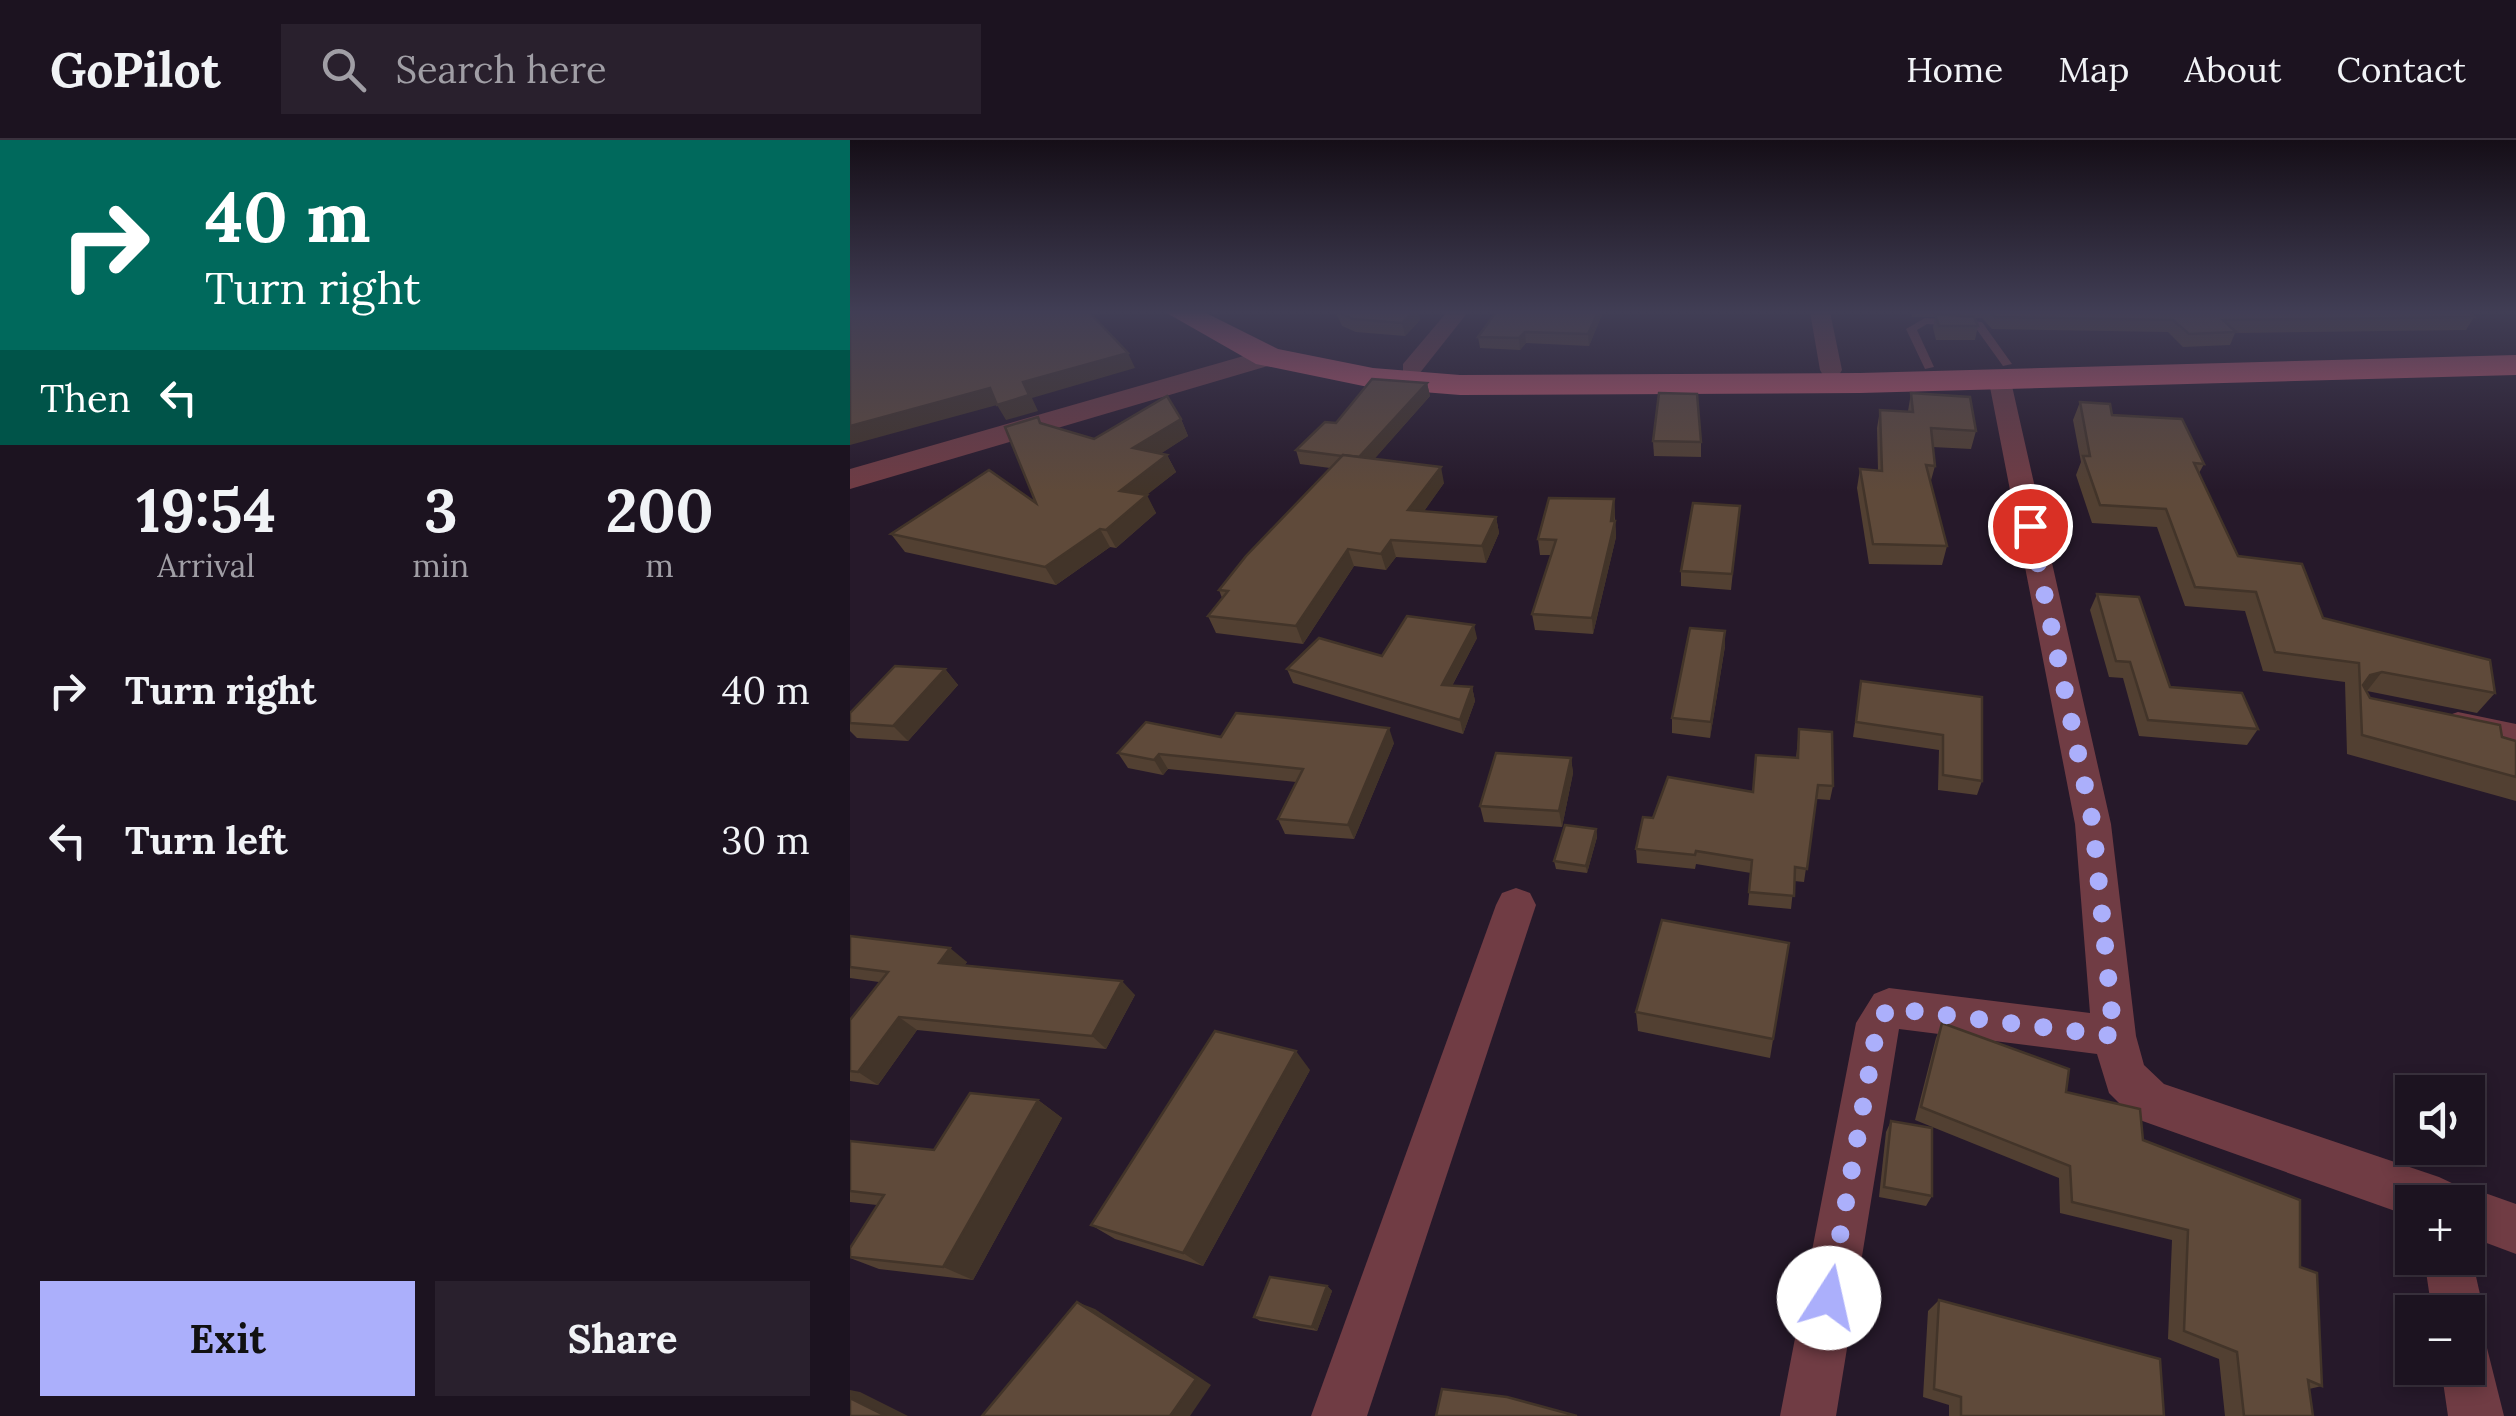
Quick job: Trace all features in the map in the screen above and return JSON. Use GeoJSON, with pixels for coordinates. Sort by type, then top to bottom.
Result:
{"type":"FeatureCollection","features":[{"type":"Feature","properties":{"kind":"main road"},"geometry":{"type":"LineString","coordinates":[[1340,372],[1460,385],[1750,385],[2019,372]]}},
{"type":"Feature","properties":{"kind":"main road"},"geometry":{"type":"LineString","coordinates":[[1506,372],[1741,372]]}},
{"type":"Feature","properties":{"kind":"main road"},"geometry":{"type":"LineString","coordinates":[[2000,372],[2040,372]]}},
{"type":"Feature","properties":{"kind":"street"},"geometry":{"type":"LineString","coordinates":[[850,480],[1219,372]]}},
{"type":"Feature","properties":{"kind":"street"},"geometry":{"type":"LineString","coordinates":[[2007,372],[2093,824],[2114,1036],[2125,1078],[2150,1102],[2395,1187]]}},
{"type":"Feature","properties":{"kind":"street"},"geometry":{"type":"LineString","coordinates":[[2424,717],[2516,736]]}},
{"type":"Feature","properties":{"kind":"street"},"geometry":{"type":"LineString","coordinates":[[1339,1416],[1516,905]]}},
{"type":"Feature","properties":{"kind":"street"},"geometry":{"type":"LineString","coordinates":[[1808,1416],[1878,1022],[1889,1008],[2114,1036]]}},
{"type":"Feature","properties":{"kind":"street"},"geometry":{"type":"LineString","coordinates":[[2485,1218],[2516,1229]]}},
{"type":"Feature","properties":{"kind":"street"},"geometry":{"type":"LineString","coordinates":[[2471,1385],[2476,1416]]}},
{"type":"Feature","properties":{"kind":"building"},"geometry":{"type":"Polygon","coordinates":[[[850,372],[1061,372],[1023,382],[1029,395],[997,405],[990,388],[850,426],[850,372]]]}},
{"type":"Feature","properties":{"kind":"building"},"geometry":{"type":"Polygon","coordinates":[[[1372,379],[1427,383],[1359,457],[1296,450],[1325,422],[1336,423],[1372,379]]]}},
{"type":"Feature","properties":{"kind":"building"},"geometry":{"type":"Polygon","coordinates":[[[1659,393],[1697,394],[1701,442],[1653,441],[1659,393]]]}},
{"type":"Feature","properties":{"kind":"building"},"geometry":{"type":"Polygon","coordinates":[[[1911,393],[1970,397],[1976,431],[1931,428],[1935,466],[1926,465],[1947,546],[1873,544],[1860,469],[1882,471],[1880,410],[1913,412],[1911,393]]]}},
{"type":"Feature","properties":{"kind":"building"},"geometry":{"type":"Polygon","coordinates":[[[1167,396],[1181,419],[1133,448],[1167,455],[1120,491],[1147,495],[1106,530],[1100,529],[1045,567],[891,534],[989,470],[1036,503],[1005,427],[1038,417],[1040,423],[1094,439],[1167,396]]]}},
{"type":"Feature","properties":{"kind":"building"},"geometry":{"type":"Polygon","coordinates":[[[2080,402],[2110,404],[2112,415],[2182,419],[2204,464],[2194,463],[2238,556],[2302,564],[2323,618],[2490,660],[2495,693],[2382,672],[2370,675],[2363,685],[2370,698],[2500,725],[2502,737],[2516,741],[2516,777],[2362,735],[2359,663],[2275,652],[2256,592],[2195,587],[2166,509],[2100,505],[2083,456],[2090,456],[2080,402]]]}},
{"type":"Feature","properties":{"kind":"building"},"geometry":{"type":"Polygon","coordinates":[[[1343,455],[1441,467],[1408,510],[1496,517],[1482,546],[1391,540],[1381,554],[1348,549],[1296,626],[1208,616],[1228,591],[1219,590],[1246,556],[1343,455]]]}},
{"type":"Feature","properties":{"kind":"building"},"geometry":{"type":"Polygon","coordinates":[[[1549,498],[1614,499],[1611,521],[1615,521],[1592,618],[1532,614],[1556,540],[1538,539],[1549,498]]]}},
{"type":"Feature","properties":{"kind":"building"},"geometry":{"type":"Polygon","coordinates":[[[1693,503],[1740,506],[1732,574],[1681,571],[1693,503]]]}},
{"type":"Feature","properties":{"kind":"building"},"geometry":{"type":"Polygon","coordinates":[[[2097,594],[2139,597],[2170,687],[2242,693],[2258,729],[2148,720],[2130,662],[2116,661],[2097,594]]]}},
{"type":"Feature","properties":{"kind":"building"},"geometry":{"type":"Polygon","coordinates":[[[1407,616],[1474,625],[1442,685],[1472,687],[1460,720],[1287,669],[1319,638],[1382,656],[1407,616]]]}},
{"type":"Feature","properties":{"kind":"building"},"geometry":{"type":"Polygon","coordinates":[[[1690,628],[1725,631],[1711,722],[1672,718],[1690,628]]]}},
{"type":"Feature","properties":{"kind":"building"},"geometry":{"type":"Polygon","coordinates":[[[895,666],[945,669],[893,726],[850,723],[850,713],[895,666]]]}},
{"type":"Feature","properties":{"kind":"building"},"geometry":{"type":"Polygon","coordinates":[[[1861,681],[1982,697],[1982,781],[1943,775],[1943,735],[1856,722],[1861,681]]]}},
{"type":"Feature","properties":{"kind":"building"},"geometry":{"type":"Polygon","coordinates":[[[1236,713],[1389,728],[1348,825],[1278,819],[1303,769],[1159,754],[1154,760],[1118,753],[1146,722],[1221,737],[1236,713]]]}},
{"type":"Feature","properties":{"kind":"building"},"geometry":{"type":"Polygon","coordinates":[[[1799,729],[1832,732],[1833,786],[1818,785],[1807,869],[1795,867],[1794,896],[1749,892],[1752,860],[1696,851],[1695,855],[1636,849],[1643,817],[1653,818],[1668,777],[1753,792],[1756,755],[1798,758],[1799,729]]]}},
{"type":"Feature","properties":{"kind":"building"},"geometry":{"type":"Polygon","coordinates":[[[1496,753],[1571,758],[1559,811],[1480,806],[1496,753]]]}},
{"type":"Feature","properties":{"kind":"building"},"geometry":{"type":"Polygon","coordinates":[[[1565,825],[1596,829],[1586,866],[1554,861],[1565,825]]]}},
{"type":"Feature","properties":{"kind":"building"},"geometry":{"type":"Polygon","coordinates":[[[1662,920],[1789,943],[1773,1039],[1636,1012],[1662,920]]]}},
{"type":"Feature","properties":{"kind":"building"},"geometry":{"type":"Polygon","coordinates":[[[850,936],[950,948],[939,963],[1122,981],[1092,1036],[899,1017],[858,1072],[850,1071],[850,1020],[888,972],[850,967],[850,936]]]}},
{"type":"Feature","properties":{"kind":"building"},"geometry":{"type":"Polygon","coordinates":[[[1942,1023],[2069,1069],[2066,1092],[2140,1109],[2143,1140],[2300,1200],[2300,1267],[2317,1273],[2322,1386],[2308,1380],[2313,1416],[2244,1416],[2237,1352],[2184,1331],[2188,1230],[2072,1202],[2070,1166],[1921,1107],[1942,1023]]]}},
{"type":"Feature","properties":{"kind":"building"},"geometry":{"type":"Polygon","coordinates":[[[1215,1031],[1296,1051],[1183,1253],[1091,1225],[1215,1031]]]}},
{"type":"Feature","properties":{"kind":"building"},"geometry":{"type":"Polygon","coordinates":[[[970,1093],[1038,1100],[943,1267],[850,1257],[850,1248],[884,1195],[850,1191],[850,1141],[934,1150],[970,1093]]]}},
{"type":"Feature","properties":{"kind":"building"},"geometry":{"type":"Polygon","coordinates":[[[1891,1121],[1932,1128],[1932,1196],[1884,1187],[1891,1121]]]}},
{"type":"Feature","properties":{"kind":"building"},"geometry":{"type":"Polygon","coordinates":[[[1270,1277],[1327,1286],[1312,1327],[1254,1317],[1270,1277]]]}},
{"type":"Feature","properties":{"kind":"building"},"geometry":{"type":"Polygon","coordinates":[[[1939,1300],[2160,1359],[2164,1416],[1961,1416],[1961,1397],[1934,1389],[1939,1300]]]}},
{"type":"Feature","properties":{"kind":"building"},"geometry":{"type":"Polygon","coordinates":[[[1077,1302],[1196,1379],[1170,1416],[982,1416],[1077,1302]]]}},
{"type":"Feature","properties":{"kind":"building"},"geometry":{"type":"Polygon","coordinates":[[[1442,1389],[1507,1397],[1577,1416],[1436,1416],[1442,1389]]]}},
{"type":"Feature","properties":{"kind":"building"},"geometry":{"type":"Polygon","coordinates":[[[850,1398],[886,1416],[850,1416],[850,1398]]]}},
{"type":"Feature","properties":{"kind":"route"},"geometry":{"type":"LineString","coordinates":[[1829,1298],[1878,1022],[1889,1008],[2114,1036],[2093,824],[2030,526]]}}]}
